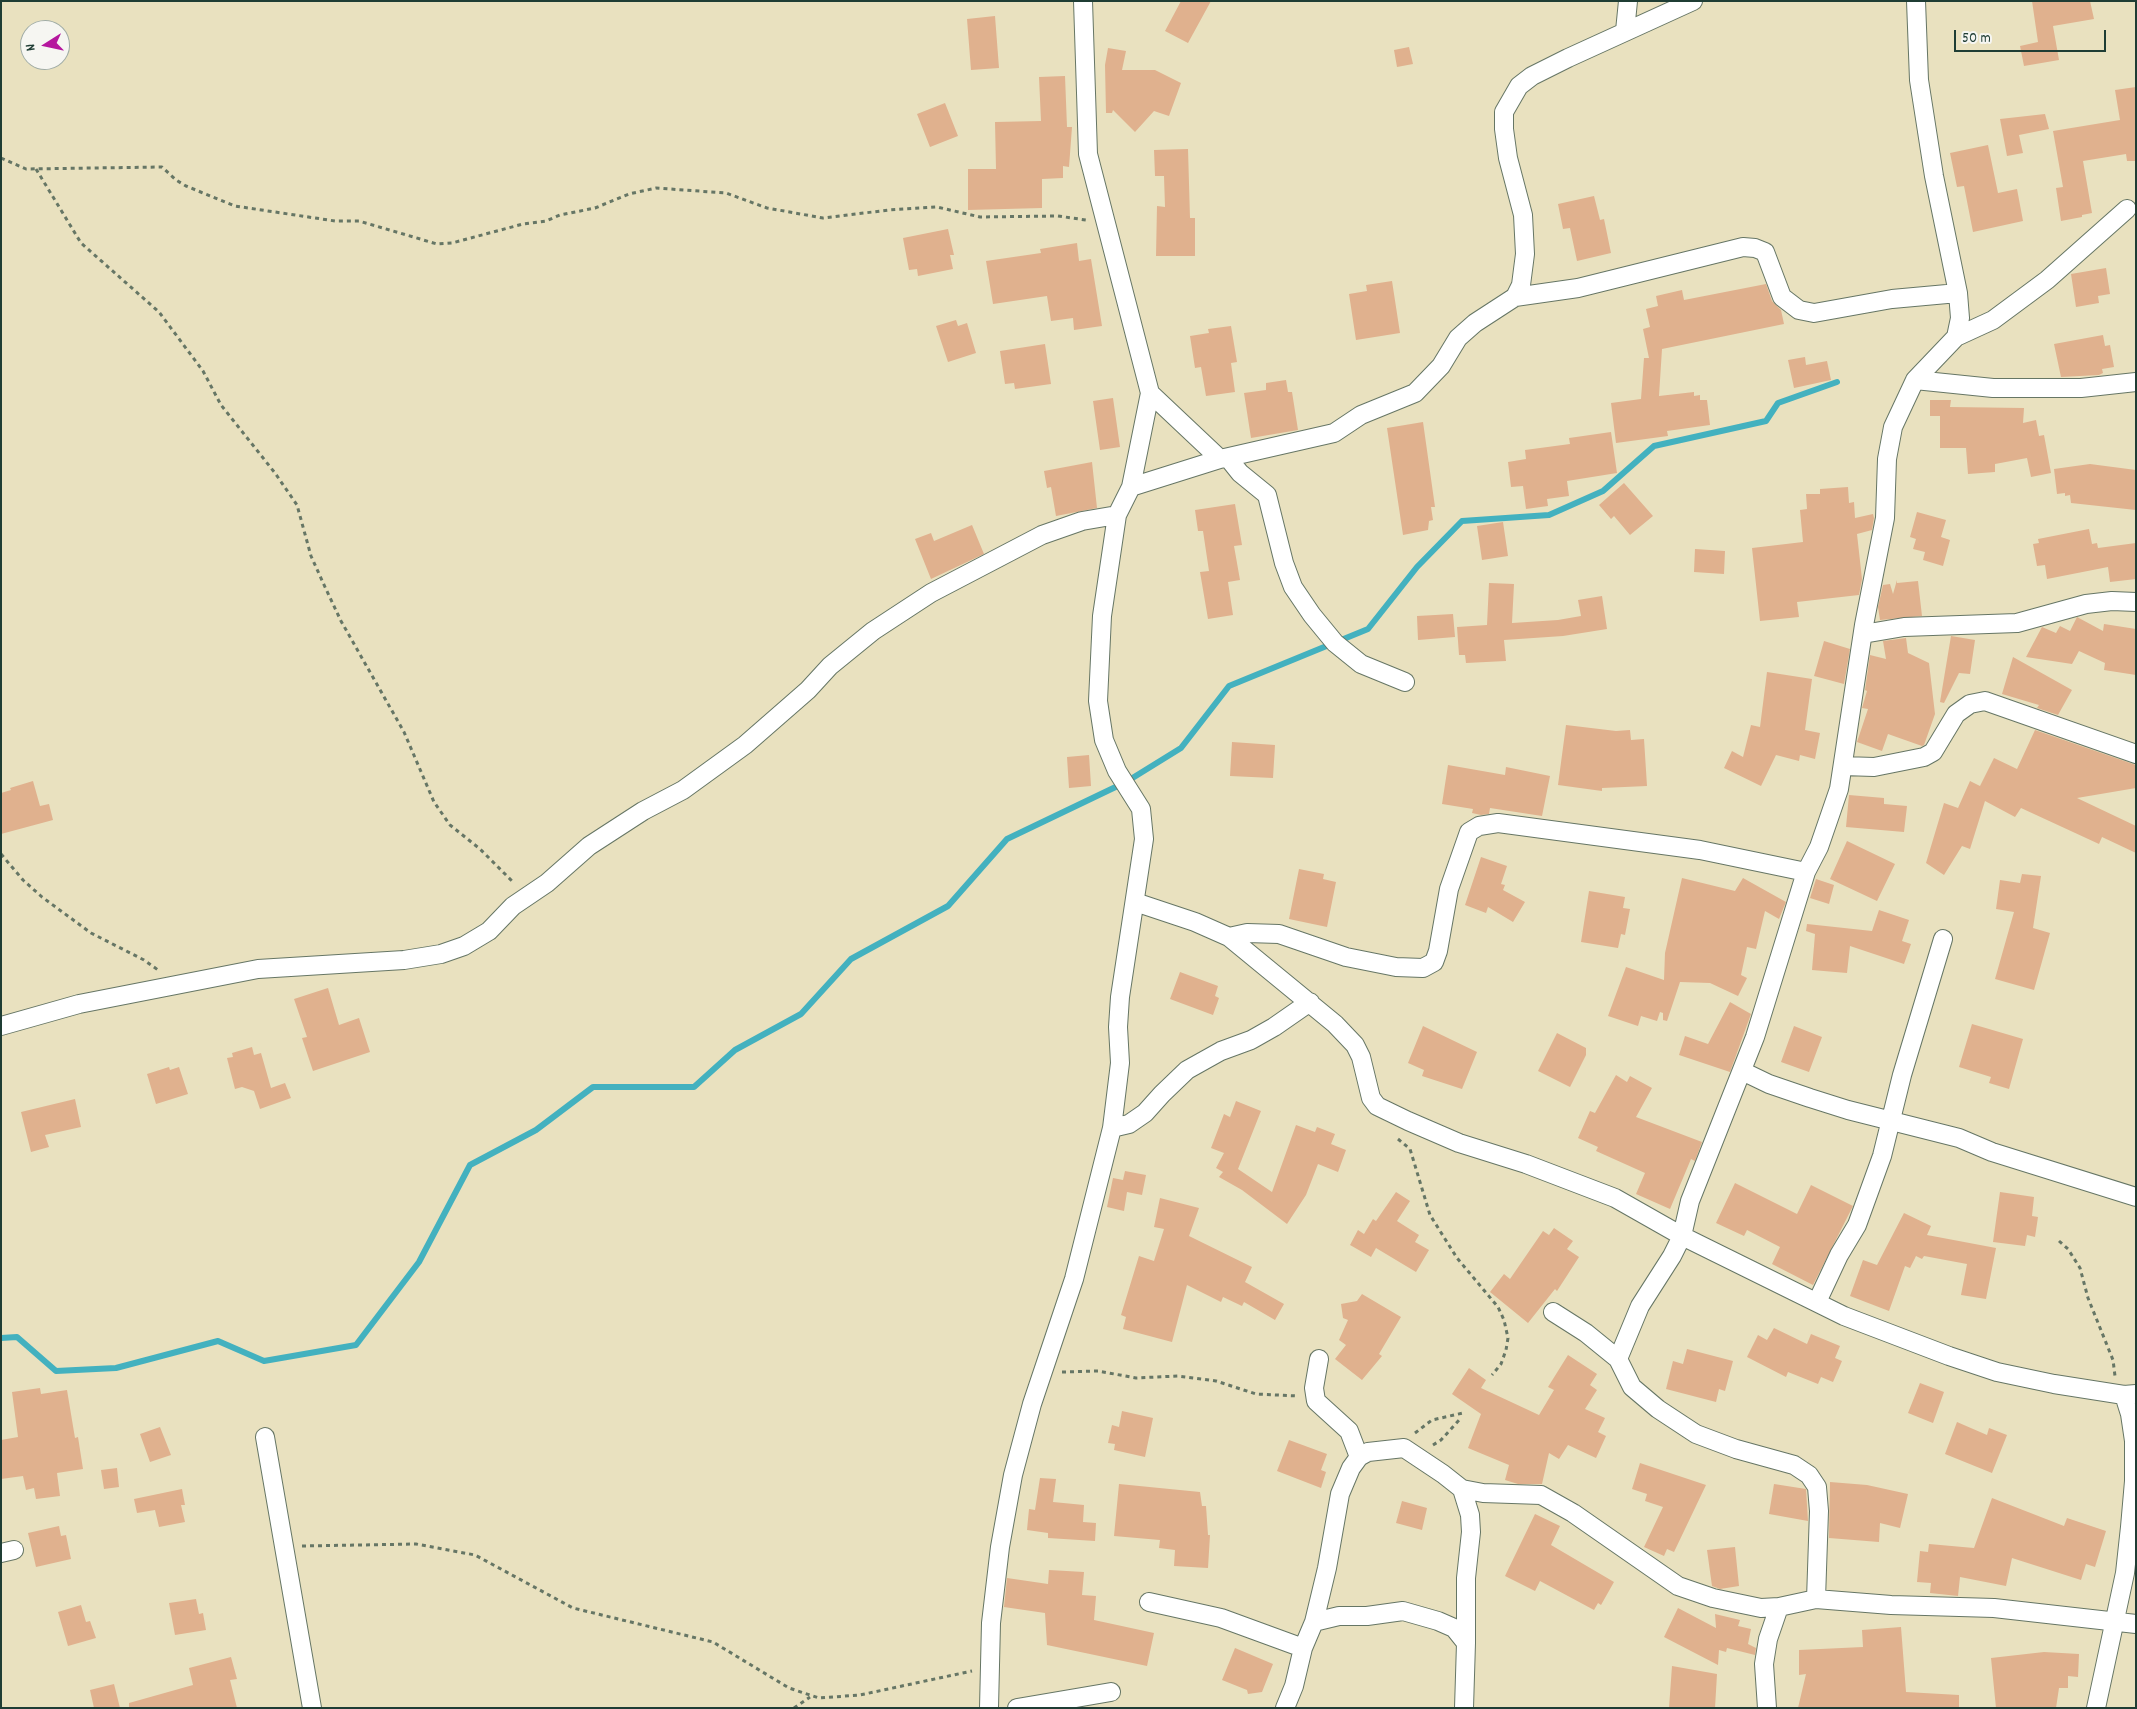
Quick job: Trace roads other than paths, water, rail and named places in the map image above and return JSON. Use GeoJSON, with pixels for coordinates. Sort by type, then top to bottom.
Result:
{"type":"FeatureCollection","features":[{"type":"Feature","properties":{"kind":"street"},"geometry":{"type":"LineString","coordinates":[[989,1708],[992,1614],[1000,1547],[1013,1475],[1042,1374],[1074,1279],[1112,1128],[1120,1063],[1118,1027],[1120,996],[1144,839],[1141,809],[1117,771],[1104,740],[1098,701],[1102,616],[1117,514],[1131,487],[1150,393],[1104,223],[1088,154],[1083,1]]}},
{"type":"Feature","properties":{"kind":"street"},"geometry":{"type":"LineString","coordinates":[[1625,31],[1628,1]]}},
{"type":"Feature","properties":{"kind":"street"},"geometry":{"type":"LineString","coordinates":[[1515,297],[1521,284],[1525,254],[1523,215],[1508,158],[1504,112],[1519,86],[1532,76],[1625,31],[1693,1]]}},
{"type":"Feature","properties":{"kind":"street"},"geometry":{"type":"LineString","coordinates":[[1916,1],[1919,80],[1934,176],[1958,293],[1960,318],[1956,337]]}},
{"type":"Feature","properties":{"kind":"street"},"geometry":{"type":"LineString","coordinates":[[1618,1358],[1640,1306],[1672,1256],[1682,1236],[1690,1202],[1755,1037],[1806,872],[1819,848],[1839,789],[1863,634],[1885,518],[1887,459],[1893,427],[1915,380],[1956,337],[1993,320],[2047,280],[2127,209]]}},
{"type":"Feature","properties":{"kind":"street"},"geometry":{"type":"LineString","coordinates":[[1131,487],[1224,458],[1334,433],[1361,415],[1415,393],[1441,366],[1458,338],[1475,323],[1515,297],[1578,288],[1743,248],[1755,248],[1765,252],[1782,298],[1799,310],[1814,313],[1892,299],[1958,293]]}},
{"type":"Feature","properties":{"kind":"street"},"geometry":{"type":"LineString","coordinates":[[1915,380],[1993,388],[2081,388],[2136,382]]}},
{"type":"Feature","properties":{"kind":"street"},"geometry":{"type":"LineString","coordinates":[[1150,393],[1240,473],[1267,494],[1284,563],[1293,587],[1312,615],[1335,643],[1361,664],[1405,682]]}},
{"type":"Feature","properties":{"kind":"street"},"geometry":{"type":"LineString","coordinates":[[1,1026],[79,1004],[258,969],[376,963],[441,954],[464,946],[489,931],[513,906],[547,883],[589,846],[643,812],[683,790],[745,745],[808,690],[830,666],[873,631],[914,604],[1042,535],[1082,521],[1117,514]]}},
{"type":"Feature","properties":{"kind":"street"},"geometry":{"type":"LineString","coordinates":[[1863,634],[1904,627],[2017,623],[2086,604],[2136,602]]}},
{"type":"Feature","properties":{"kind":"street"},"geometry":{"type":"LineString","coordinates":[[1843,766],[1874,766],[1924,757],[1933,752],[1956,714],[1970,704],[1986,701],[2136,754]]}},
{"type":"Feature","properties":{"kind":"street"},"geometry":{"type":"LineString","coordinates":[[1229,937],[1247,932],[1279,934],[1346,957],[1396,967],[1423,968],[1434,962],[1438,951],[1449,889],[1469,832],[1479,826],[1498,823],[1700,850],[1806,872]]}},
{"type":"Feature","properties":{"kind":"street"},"geometry":{"type":"LineString","coordinates":[[1135,902],[1195,922],[1229,937],[1310,1002],[1355,1045],[1361,1057],[1371,1098],[1377,1106],[1459,1143],[1526,1164],[1615,1198],[1682,1236],[1844,1316],[1996,1372],[2054,1384],[2126,1394],[2134,1441],[2134,1481],[2125,1573],[2096,1708]]}},
{"type":"Feature","properties":{"kind":"street"},"geometry":{"type":"LineString","coordinates":[[1818,1302],[1839,1255],[1857,1225],[1882,1156],[1929,980],[1943,939]]}},
{"type":"Feature","properties":{"kind":"street"},"geometry":{"type":"LineString","coordinates":[[1112,1128],[1129,1124],[1145,1113],[1188,1070],[1221,1051],[1251,1040],[1274,1027],[1310,1002]]}},
{"type":"Feature","properties":{"kind":"street"},"geometry":{"type":"LineString","coordinates":[[1742,1071],[1769,1084],[1810,1098],[1959,1138],[1992,1152],[2136,1198]]}},
{"type":"Feature","properties":{"kind":"street"},"geometry":{"type":"LineString","coordinates":[[1553,1312],[1586,1333],[1618,1358],[1632,1387],[1658,1410],[1696,1434],[1736,1449],[1794,1465],[1809,1475],[1816,1487],[1819,1511],[1816,1599]]}},
{"type":"Feature","properties":{"kind":"street"},"geometry":{"type":"LineString","coordinates":[[1319,1359],[1314,1388],[1316,1402],[1350,1431],[1359,1457]]}},
{"type":"Feature","properties":{"kind":"street"},"geometry":{"type":"LineString","coordinates":[[265,1437],[312,1708]]}},
{"type":"Feature","properties":{"kind":"street"},"geometry":{"type":"LineString","coordinates":[[1284,1708],[1294,1686],[1303,1648],[1314,1622],[1327,1568],[1340,1494],[1350,1468],[1359,1457],[1368,1452],[1404,1448],[1462,1489],[1483,1493],[1541,1495],[1573,1513],[1678,1586],[1713,1598],[1761,1608],[1779,1608],[1816,1599],[1891,1605],[1994,1608],[2136,1624]]}},
{"type":"Feature","properties":{"kind":"street"},"geometry":{"type":"LineString","coordinates":[[1462,1489],[1470,1515],[1471,1532],[1466,1578],[1464,1708]]}},
{"type":"Feature","properties":{"kind":"street"},"geometry":{"type":"LineString","coordinates":[[1149,1602],[1221,1618],[1303,1648]]}},
{"type":"Feature","properties":{"kind":"street"},"geometry":{"type":"LineString","coordinates":[[1767,1708],[1764,1664],[1768,1639],[1779,1608]]}},
{"type":"Feature","properties":{"kind":"street"},"geometry":{"type":"LineString","coordinates":[[1314,1622],[1339,1616],[1367,1616],[1403,1611],[1438,1621],[1454,1628],[1466,1643]]}},
{"type":"Feature","properties":{"kind":"street"},"geometry":{"type":"LineString","coordinates":[[1017,1708],[1111,1692]]}},
{"type":"Feature","properties":{"kind":"waterway"},"geometry":{"type":"LineString","coordinates":[[1,1338],[17,1337],[56,1371],[116,1368],[218,1341],[264,1361],[356,1345],[419,1262],[470,1165],[536,1130],[593,1087],[694,1087],[735,1050],[801,1014],[851,959],[948,906],[1007,839],[1126,782],[1181,748],[1229,686],[1368,629],[1417,567],[1462,521],[1549,515],[1603,491],[1654,446],[1766,421],[1778,403],[1837,382]]}}]}
